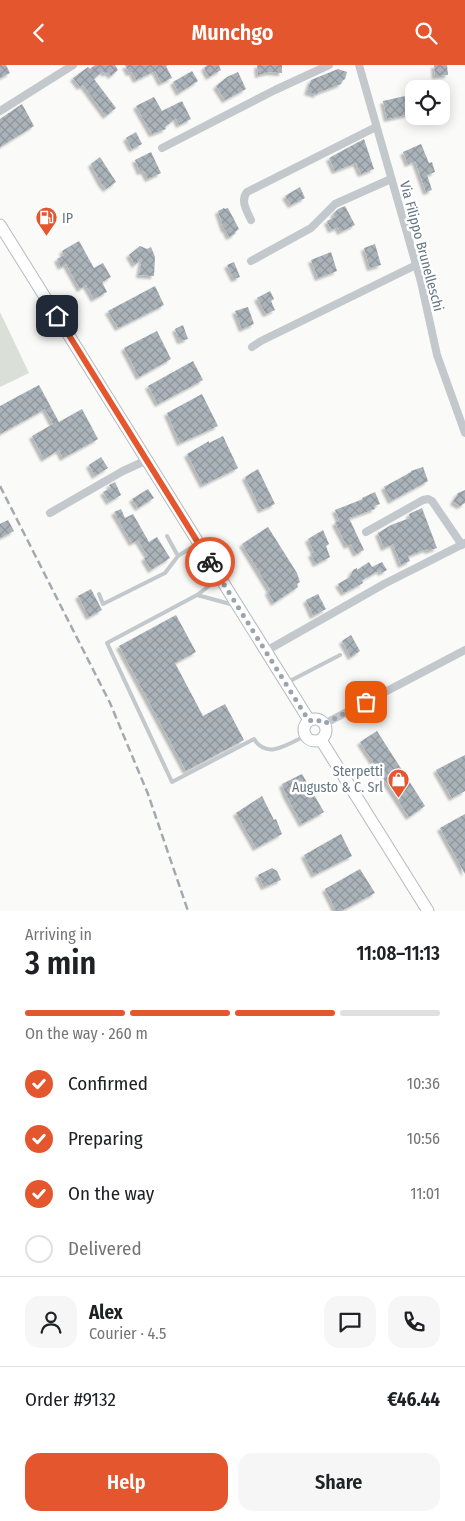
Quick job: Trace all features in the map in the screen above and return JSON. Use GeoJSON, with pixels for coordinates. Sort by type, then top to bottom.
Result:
{"type":"FeatureCollection","features":[{"type":"Feature","properties":{"kind":"main road"},"geometry":{"type":"LineString","coordinates":[[0,225],[309,721]]}},
{"type":"Feature","properties":{"kind":"main road"},"geometry":{"type":"LineString","coordinates":[[316,719],[324,724],[326,731],[321,740],[311,741],[305,736],[304,726],[309,721],[316,719]]}},
{"type":"Feature","properties":{"kind":"main road"},"geometry":{"type":"LineString","coordinates":[[321,740],[428,911]]}},
{"type":"Feature","properties":{"kind":"street"},"geometry":{"type":"LineString","coordinates":[[0,111],[72,65]]}},
{"type":"Feature","properties":{"kind":"street"},"geometry":{"type":"LineString","coordinates":[[162,148],[275,90],[329,65]]}},
{"type":"Feature","properties":{"kind":"street","name":"Via Filippo Brunelleschi"},"geometry":{"type":"LineString","coordinates":[[359,65],[416,265],[439,365],[465,433]]}},
{"type":"Feature","properties":{"kind":"street"},"geometry":{"type":"LineString","coordinates":[[251,220],[243,201],[244,195],[247,192],[376,127]]}},
{"type":"Feature","properties":{"kind":"street"},"geometry":{"type":"LineString","coordinates":[[250,261],[307,230],[335,204],[391,179]]}},
{"type":"Feature","properties":{"kind":"street"},"geometry":{"type":"LineString","coordinates":[[252,347],[416,265]]}},
{"type":"Feature","properties":{"kind":"street"},"geometry":{"type":"LineString","coordinates":[[50,513],[123,471],[147,460]]}},
{"type":"Feature","properties":{"kind":"street"},"geometry":{"type":"LineString","coordinates":[[266,651],[384,584],[463,544],[432,501],[428,499],[423,500],[366,533]]}},
{"type":"Feature","properties":{"kind":"street"},"geometry":{"type":"LineString","coordinates":[[324,724],[465,650]]}},
{"type":"Feature","properties":{"kind":"lane"},"geometry":{"type":"LineString","coordinates":[[167,536],[178,556]]}},
{"type":"Feature","properties":{"kind":"lane"},"geometry":{"type":"LineString","coordinates":[[99,594],[103,604],[165,573],[178,556],[198,543]]}},
{"type":"Feature","properties":{"kind":"lane"},"geometry":{"type":"LineString","coordinates":[[216,571],[213,583],[197,595],[107,643],[172,782],[254,739],[263,749],[272,751],[305,736]]}},
{"type":"Feature","properties":{"kind":"lane"},"geometry":{"type":"LineString","coordinates":[[197,595],[238,607]]}},
{"type":"Feature","properties":{"kind":"lane"},"geometry":{"type":"LineString","coordinates":[[286,683],[340,655]]}},
{"type":"Feature","properties":{"kind":"shaded area"},"geometry":{"type":"Polygon","coordinates":[[[0,312],[29,373],[0,387],[0,312]]]}},
{"type":"Feature","properties":{"kind":"building"},"geometry":{"type":"Polygon","coordinates":[[[0,65],[6,65],[10,73],[0,78],[0,65]]]}},
{"type":"Feature","properties":{"kind":"building"},"geometry":{"type":"Polygon","coordinates":[[[95,65],[115,65],[118,70],[111,76],[108,72],[105,74],[103,71],[94,79],[116,108],[106,116],[83,85],[80,87],[73,78],[88,67],[90,69],[95,65]]]}},
{"type":"Feature","properties":{"kind":"building"},"geometry":{"type":"Polygon","coordinates":[[[125,65],[168,65],[166,66],[172,78],[161,83],[155,71],[136,80],[132,72],[129,73],[125,65]]]}},
{"type":"Feature","properties":{"kind":"building"},"geometry":{"type":"Polygon","coordinates":[[[207,65],[219,65],[221,70],[209,77],[204,68],[207,65]]]}},
{"type":"Feature","properties":{"kind":"building"},"geometry":{"type":"Polygon","coordinates":[[[257,65],[282,65],[282,73],[269,72],[258,75],[257,65]]]}},
{"type":"Feature","properties":{"kind":"building"},"geometry":{"type":"Polygon","coordinates":[[[434,65],[447,65],[448,75],[435,76],[434,65]]]}},
{"type":"Feature","properties":{"kind":"building"},"geometry":{"type":"Polygon","coordinates":[[[338,69],[347,72],[341,84],[317,93],[317,95],[307,92],[311,80],[338,69]]]}},
{"type":"Feature","properties":{"kind":"building"},"geometry":{"type":"Polygon","coordinates":[[[192,71],[198,81],[179,93],[173,82],[192,71]]]}},
{"type":"Feature","properties":{"kind":"building"},"geometry":{"type":"Polygon","coordinates":[[[238,72],[246,89],[225,100],[216,86],[227,77],[238,72]]]}},
{"type":"Feature","properties":{"kind":"building"},"geometry":{"type":"Polygon","coordinates":[[[405,96],[405,115],[387,119],[383,101],[405,96]]]}},
{"type":"Feature","properties":{"kind":"building"},"geometry":{"type":"Polygon","coordinates":[[[154,97],[162,111],[182,101],[191,119],[179,125],[176,118],[165,127],[166,129],[152,134],[136,106],[154,97]]]}},
{"type":"Feature","properties":{"kind":"building"},"geometry":{"type":"Polygon","coordinates":[[[22,104],[34,126],[0,147],[0,119],[22,104]]]}},
{"type":"Feature","properties":{"kind":"building"},"geometry":{"type":"Polygon","coordinates":[[[136,132],[142,144],[132,149],[126,138],[136,132]]]}},
{"type":"Feature","properties":{"kind":"building"},"geometry":{"type":"Polygon","coordinates":[[[364,139],[374,169],[361,174],[356,163],[335,171],[329,158],[364,139]]]}},
{"type":"Feature","properties":{"kind":"building"},"geometry":{"type":"Polygon","coordinates":[[[421,144],[429,163],[432,162],[435,172],[427,175],[432,190],[426,192],[415,161],[408,164],[403,152],[421,144]]]}},
{"type":"Feature","properties":{"kind":"building"},"geometry":{"type":"Polygon","coordinates":[[[151,152],[161,173],[148,179],[144,171],[140,172],[135,160],[151,152]]]}},
{"type":"Feature","properties":{"kind":"building"},"geometry":{"type":"Polygon","coordinates":[[[100,157],[116,182],[106,189],[91,164],[100,157]]]}},
{"type":"Feature","properties":{"kind":"building"},"geometry":{"type":"Polygon","coordinates":[[[300,187],[305,198],[291,205],[285,196],[300,187]]]}},
{"type":"Feature","properties":{"kind":"building"},"geometry":{"type":"Polygon","coordinates":[[[345,206],[355,225],[340,232],[338,227],[331,230],[327,221],[335,217],[333,214],[338,209],[345,206]]]}},
{"type":"Feature","properties":{"kind":"building"},"geometry":{"type":"Polygon","coordinates":[[[228,208],[239,229],[229,237],[218,211],[228,208]]]}},
{"type":"Feature","properties":{"kind":"building"},"geometry":{"type":"Polygon","coordinates":[[[79,241],[94,268],[103,263],[111,277],[102,282],[107,292],[94,299],[86,285],[80,289],[66,264],[61,267],[57,259],[64,255],[62,251],[79,241]]]}},
{"type":"Feature","properties":{"kind":"building"},"geometry":{"type":"Polygon","coordinates":[[[375,244],[381,265],[370,268],[364,248],[375,244]]]}},
{"type":"Feature","properties":{"kind":"building"},"geometry":{"type":"Polygon","coordinates":[[[140,246],[147,249],[151,247],[155,257],[154,276],[139,275],[142,258],[135,265],[129,255],[140,246]]]}},
{"type":"Feature","properties":{"kind":"building"},"geometry":{"type":"Polygon","coordinates":[[[331,252],[337,271],[318,278],[311,260],[331,252]]]}},
{"type":"Feature","properties":{"kind":"building"},"geometry":{"type":"Polygon","coordinates":[[[234,262],[240,277],[234,279],[227,265],[234,262]]]}},
{"type":"Feature","properties":{"kind":"building"},"geometry":{"type":"Polygon","coordinates":[[[155,286],[164,305],[118,328],[108,311],[155,286]]]}},
{"type":"Feature","properties":{"kind":"building"},"geometry":{"type":"Polygon","coordinates":[[[270,291],[274,299],[271,301],[275,310],[266,314],[257,298],[270,291]]]}},
{"type":"Feature","properties":{"kind":"building"},"geometry":{"type":"Polygon","coordinates":[[[248,307],[254,324],[242,329],[235,311],[248,307]]]}},
{"type":"Feature","properties":{"kind":"building"},"geometry":{"type":"Polygon","coordinates":[[[183,325],[188,339],[180,341],[175,329],[183,325]]]}},
{"type":"Feature","properties":{"kind":"building"},"geometry":{"type":"Polygon","coordinates":[[[157,331],[171,359],[139,377],[124,348],[157,331]]]}},
{"type":"Feature","properties":{"kind":"building"},"geometry":{"type":"Polygon","coordinates":[[[193,361],[203,380],[158,404],[148,386],[193,361]]]}},
{"type":"Feature","properties":{"kind":"building"},"geometry":{"type":"Polygon","coordinates":[[[39,385],[59,422],[82,409],[98,439],[63,458],[59,450],[44,459],[32,436],[53,424],[45,409],[0,434],[0,406],[39,385]]]}},
{"type":"Feature","properties":{"kind":"building"},"geometry":{"type":"Polygon","coordinates":[[[202,394],[218,426],[180,443],[167,413],[202,394]]]}},
{"type":"Feature","properties":{"kind":"building"},"geometry":{"type":"Polygon","coordinates":[[[223,436],[238,468],[203,485],[187,454],[209,441],[209,443],[223,436]]]}},
{"type":"Feature","properties":{"kind":"building"},"geometry":{"type":"Polygon","coordinates":[[[101,457],[108,468],[95,476],[89,465],[101,457]]]}},
{"type":"Feature","properties":{"kind":"building"},"geometry":{"type":"Polygon","coordinates":[[[423,467],[428,481],[391,501],[384,487],[411,471],[423,467]]]}},
{"type":"Feature","properties":{"kind":"building"},"geometry":{"type":"Polygon","coordinates":[[[258,469],[275,504],[261,510],[245,477],[258,469]]]}},
{"type":"Feature","properties":{"kind":"building"},"geometry":{"type":"Polygon","coordinates":[[[115,482],[121,495],[109,502],[103,492],[111,488],[109,485],[115,482]]]}},
{"type":"Feature","properties":{"kind":"building"},"geometry":{"type":"Polygon","coordinates":[[[148,489],[154,498],[138,508],[132,499],[148,489]]]}},
{"type":"Feature","properties":{"kind":"building"},"geometry":{"type":"Polygon","coordinates":[[[465,490],[465,503],[460,506],[453,502],[458,493],[465,490]]]}},
{"type":"Feature","properties":{"kind":"building"},"geometry":{"type":"Polygon","coordinates":[[[375,492],[380,504],[374,506],[375,509],[349,518],[364,550],[356,554],[351,544],[347,546],[335,523],[339,520],[335,510],[375,492]]]}},
{"type":"Feature","properties":{"kind":"building"},"geometry":{"type":"Polygon","coordinates":[[[422,508],[437,548],[428,551],[427,549],[408,556],[410,561],[401,565],[393,544],[384,548],[378,533],[391,525],[410,518],[409,514],[422,508]]]}},
{"type":"Feature","properties":{"kind":"building"},"geometry":{"type":"Polygon","coordinates":[[[121,509],[125,518],[133,514],[149,542],[157,537],[170,558],[151,570],[144,558],[148,556],[138,540],[132,543],[114,512],[121,509]]]}},
{"type":"Feature","properties":{"kind":"building"},"geometry":{"type":"Polygon","coordinates":[[[8,520],[14,531],[0,538],[0,524],[8,520]]]}},
{"type":"Feature","properties":{"kind":"building"},"geometry":{"type":"Polygon","coordinates":[[[268,527],[297,573],[300,582],[297,584],[298,587],[274,603],[268,592],[270,590],[242,544],[268,527]]]}},
{"type":"Feature","properties":{"kind":"building"},"geometry":{"type":"Polygon","coordinates":[[[323,530],[329,544],[326,546],[330,557],[316,564],[311,554],[314,552],[308,539],[323,530]]]}},
{"type":"Feature","properties":{"kind":"building"},"geometry":{"type":"Polygon","coordinates":[[[369,562],[372,567],[382,562],[387,570],[381,573],[380,570],[362,580],[363,583],[344,593],[338,584],[350,577],[353,570],[357,568],[357,570],[369,562]]]}},
{"type":"Feature","properties":{"kind":"building"},"geometry":{"type":"Polygon","coordinates":[[[91,589],[102,610],[89,617],[78,596],[91,589]]]}},
{"type":"Feature","properties":{"kind":"building"},"geometry":{"type":"Polygon","coordinates":[[[318,594],[326,609],[313,616],[306,600],[318,594]]]}},
{"type":"Feature","properties":{"kind":"building"},"geometry":{"type":"Polygon","coordinates":[[[176,615],[196,652],[175,663],[203,716],[225,704],[244,740],[186,771],[119,646],[176,615]]]}},
{"type":"Feature","properties":{"kind":"building"},"geometry":{"type":"Polygon","coordinates":[[[351,635],[360,651],[351,657],[342,641],[351,635]]]}},
{"type":"Feature","properties":{"kind":"building"},"geometry":{"type":"Polygon","coordinates":[[[377,731],[425,806],[409,817],[360,742],[377,731]]]}},
{"type":"Feature","properties":{"kind":"building"},"geometry":{"type":"Polygon","coordinates":[[[465,755],[465,791],[452,798],[436,770],[465,755]]]}},
{"type":"Feature","properties":{"kind":"building"},"geometry":{"type":"Polygon","coordinates":[[[302,774],[324,812],[302,824],[282,784],[302,774]]]}},
{"type":"Feature","properties":{"kind":"building"},"geometry":{"type":"Polygon","coordinates":[[[262,796],[274,820],[276,819],[282,834],[256,848],[236,813],[262,796]]]}},
{"type":"Feature","properties":{"kind":"building"},"geometry":{"type":"Polygon","coordinates":[[[465,814],[465,874],[440,828],[465,814]]]}},
{"type":"Feature","properties":{"kind":"building"},"geometry":{"type":"Polygon","coordinates":[[[341,834],[352,856],[314,875],[304,855],[341,834]]]}},
{"type":"Feature","properties":{"kind":"building"},"geometry":{"type":"Polygon","coordinates":[[[272,868],[277,871],[281,880],[264,887],[258,875],[272,868]]]}},
{"type":"Feature","properties":{"kind":"building"},"geometry":{"type":"Polygon","coordinates":[[[360,869],[375,893],[341,911],[336,911],[325,889],[360,869]]]}},
{"type":"Feature","properties":{"kind":"railway"},"geometry":{"type":"LineString","coordinates":[[0,486],[110,703],[148,794],[188,911]]}},
{"type":"Feature","properties":{"kind":"way so far"},"geometry":{"type":"LineString","coordinates":[[210,562],[309,721],[316,719],[324,724],[366,702]]}},
{"type":"Feature","properties":{"kind":"place","name":"IP"},"geometry":{"type":"Point","coordinates":[46,237]}},
{"type":"Feature","properties":{"kind":"place","name":"Sterpetti Augusto & C. Srl"},"geometry":{"type":"Point","coordinates":[399,798]}},
{"type":"Feature","properties":{"kind":"route"},"geometry":{"type":"LineString","coordinates":[[57,316],[210,562]]}}]}
